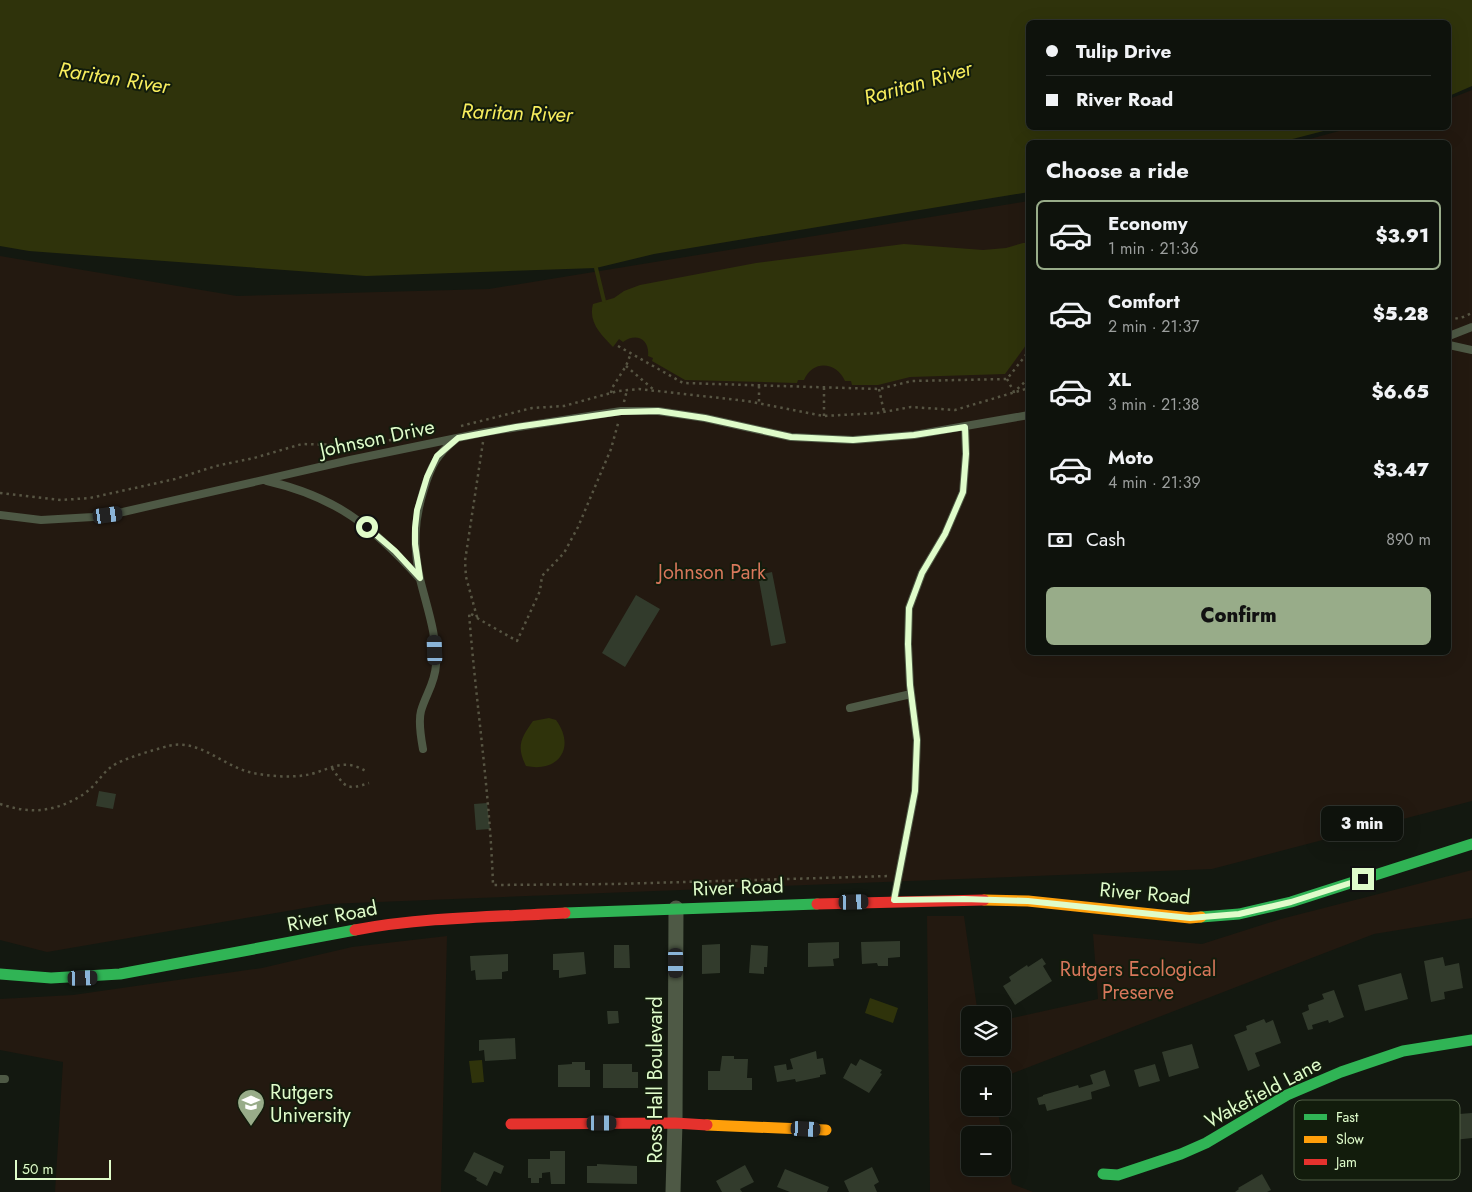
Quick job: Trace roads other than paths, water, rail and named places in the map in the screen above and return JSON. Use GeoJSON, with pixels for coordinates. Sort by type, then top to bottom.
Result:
{"type":"FeatureCollection","features":[{"type":"Feature","properties":{"kind":"street","name":"River Road"},"geometry":{"type":"LineString","coordinates":[[0,974],[55,978],[101,977],[138,972],[388,924],[428,920],[676,908],[964,899],[1028,901],[1190,918],[1239,914],[1291,902],[1472,844]]}},
{"type":"Feature","properties":{"kind":"street","name":"Ross Hall Boulevard"},"geometry":{"type":"LineString","coordinates":[[673,1192],[676,1123],[676,908]]}},
{"type":"Feature","properties":{"kind":"street","name":"Wakefield Lane"},"geometry":{"type":"LineString","coordinates":[[1103,1174],[1118,1175],[1181,1154],[1206,1143],[1287,1095],[1341,1072],[1402,1051],[1472,1040]]}},
{"type":"Feature","properties":{"kind":"street"},"geometry":{"type":"LineString","coordinates":[[511,1124],[676,1123],[826,1130]]}},
{"type":"Feature","properties":{"kind":"lane"},"geometry":{"type":"LineString","coordinates":[[1451,335],[1472,327]]}},
{"type":"Feature","properties":{"kind":"lane"},"geometry":{"type":"LineString","coordinates":[[1451,345],[1472,350]]}},
{"type":"Feature","properties":{"kind":"lane","name":"Johnson Drive"},"geometry":{"type":"LineString","coordinates":[[0,515],[42,520],[93,517],[486,432],[621,412],[658,411],[705,418],[791,437],[853,440],[914,435],[1026,416]]}},
{"type":"Feature","properties":{"kind":"lane"},"geometry":{"type":"LineString","coordinates":[[894,900],[915,791],[917,740],[911,694],[908,644],[909,608],[922,573],[945,534],[963,492],[966,454],[965,427]]}},
{"type":"Feature","properties":{"kind":"lane"},"geometry":{"type":"LineString","coordinates":[[423,749],[420,714],[434,682],[436,665],[435,636],[420,578],[415,544],[417,510],[427,477],[437,456],[458,438]]}},
{"type":"Feature","properties":{"kind":"lane"},"geometry":{"type":"LineString","coordinates":[[264,480],[313,494],[343,509],[395,551],[420,578]]}},
{"type":"Feature","properties":{"kind":"lane"},"geometry":{"type":"LineString","coordinates":[[850,708],[911,694]]}},
{"type":"Feature","properties":{"kind":"water","name":"Raritan River"},"geometry":{"type":"Polygon","coordinates":[[[0,0],[1472,0],[1472,86],[1451,95],[1451,20],[1026,20],[1026,130],[1327,130],[1289,140],[1026,140],[1026,192],[654,254],[596,268],[366,276],[29,251],[0,246],[0,0]]]}},
{"type":"Feature","properties":{"kind":"water"},"geometry":{"type":"Polygon","coordinates":[[[1026,243],[1026,345],[1005,374],[910,377],[878,385],[852,385],[851,381],[845,381],[831,367],[819,366],[808,373],[804,380],[798,380],[797,383],[685,380],[652,361],[653,358],[648,356],[647,345],[641,339],[633,338],[623,342],[619,339],[613,347],[600,333],[592,317],[593,304],[614,298],[624,291],[640,285],[756,263],[904,244],[983,250],[1006,248],[1026,243]]]}},
{"type":"Feature","properties":{"kind":"water"},"geometry":{"type":"Polygon","coordinates":[[[549,718],[556,720],[562,730],[564,748],[561,756],[547,766],[526,766],[521,753],[521,742],[525,732],[533,721],[549,718]]]}},
{"type":"Feature","properties":{"kind":"water"},"geometry":{"type":"Polygon","coordinates":[[[870,998],[898,1008],[893,1023],[865,1013],[870,998]]]}},
{"type":"Feature","properties":{"kind":"water"},"geometry":{"type":"Polygon","coordinates":[[[482,1060],[484,1082],[472,1083],[469,1061],[482,1060]]]}},
{"type":"Feature","properties":{"kind":"waterway"},"geometry":{"type":"LineString","coordinates":[[596,268],[604,301]]}},
{"type":"Feature","properties":{"kind":"place","name":"Rutgers University"},"geometry":{"type":"Point","coordinates":[251,1127]}},
{"type":"Feature","properties":{"kind":"park label","name":"Johnson Park"},"geometry":{"type":"Point","coordinates":[712,572]}},
{"type":"Feature","properties":{"kind":"park label","name":"Rutgers Ecological Preserve"},"geometry":{"type":"Point","coordinates":[1138,980]}}]}
